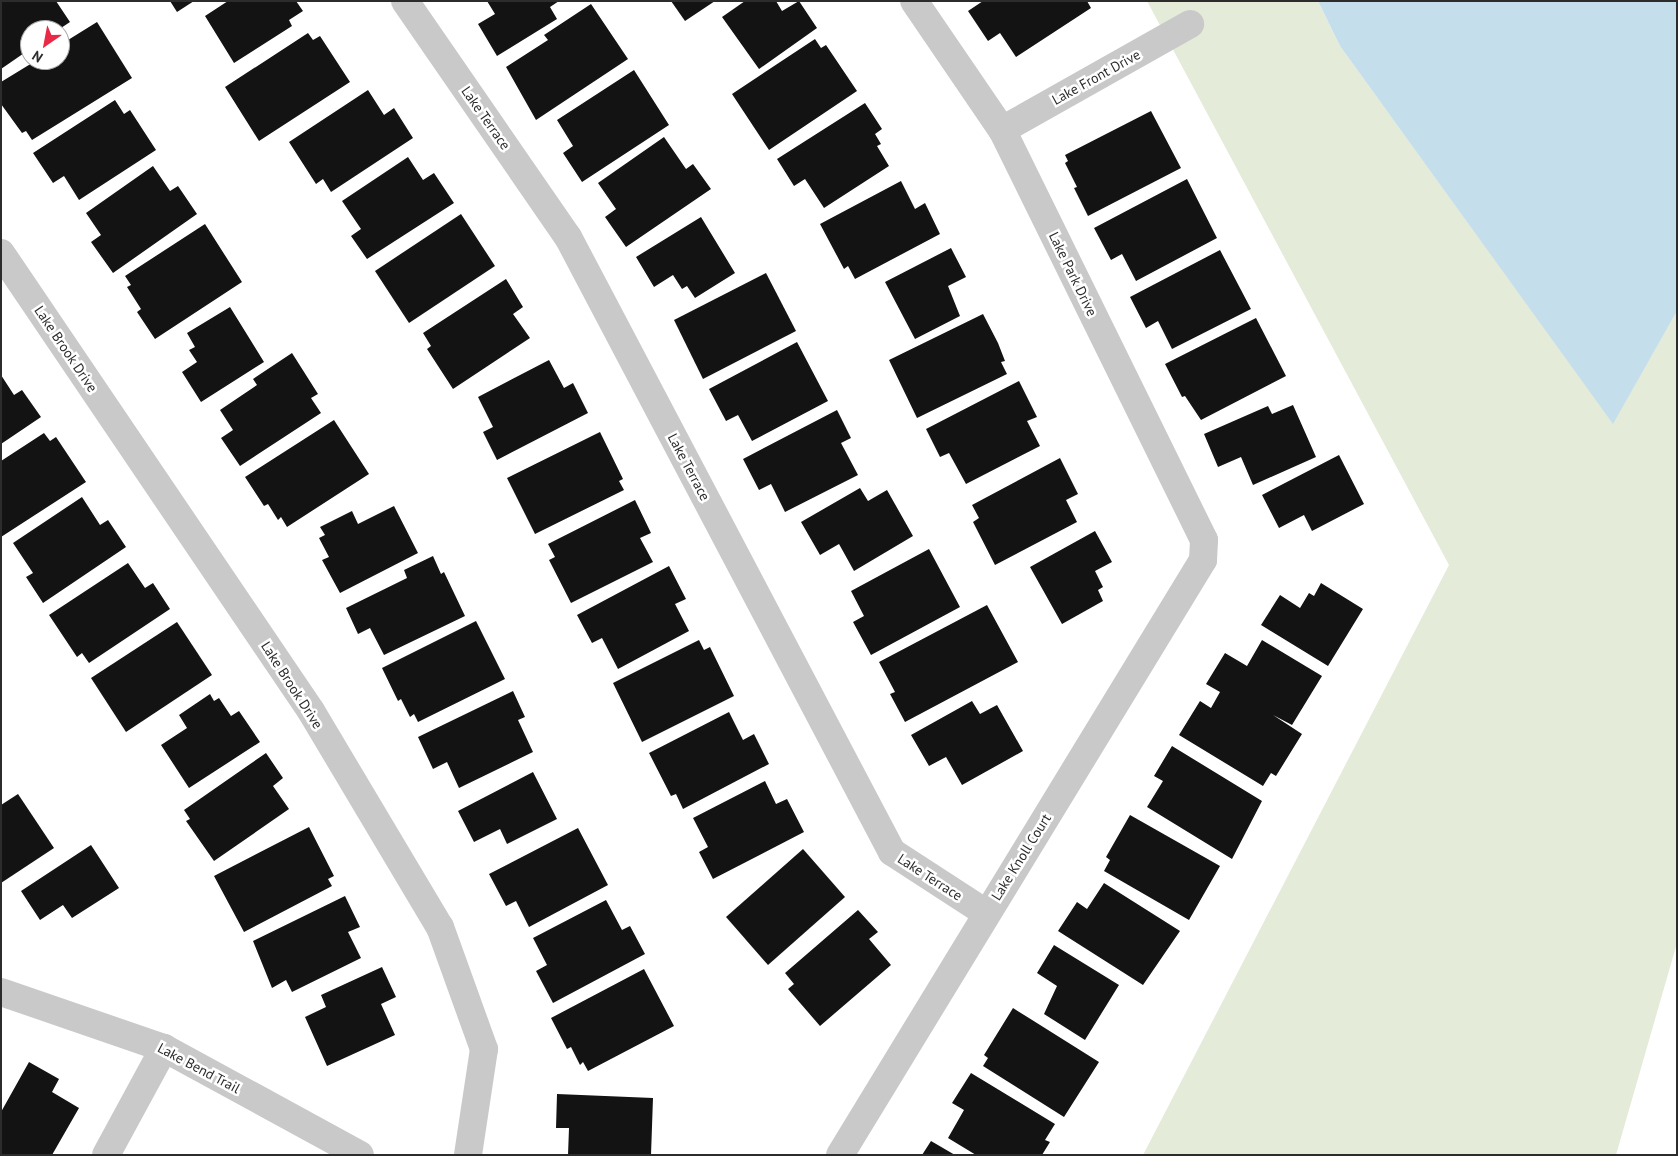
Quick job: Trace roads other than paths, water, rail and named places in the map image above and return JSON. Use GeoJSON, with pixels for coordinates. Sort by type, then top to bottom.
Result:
{"type":"FeatureCollection","features":[{"type":"Feature","properties":{"kind":"street","name":"Lake Terrace"},"geometry":{"type":"LineString","coordinates":[[405,1],[568,236],[892,852],[986,913]]}},
{"type":"Feature","properties":{"kind":"street","name":"Lake Park Drive"},"geometry":{"type":"LineString","coordinates":[[914,1],[1002,130],[1204,540],[1203,560]]}},
{"type":"Feature","properties":{"kind":"street","name":"Lake Front Drive"},"geometry":{"type":"LineString","coordinates":[[1002,130],[1190,24]]}},
{"type":"Feature","properties":{"kind":"street","name":"Lake Brook Drive"},"geometry":{"type":"LineString","coordinates":[[1,253],[311,711],[440,927],[484,1049],[468,1155]]}},
{"type":"Feature","properties":{"kind":"street","name":"Lake Knoll Court"},"geometry":{"type":"LineString","coordinates":[[840,1155],[1203,560]]}},
{"type":"Feature","properties":{"kind":"street","name":"Lake Bend Trail"},"geometry":{"type":"LineString","coordinates":[[1,992],[164,1048],[360,1155]]}},
{"type":"Feature","properties":{"kind":"street"},"geometry":{"type":"LineString","coordinates":[[106,1155],[164,1048]]}},
{"type":"Feature","properties":{"kind":"water"},"geometry":{"type":"Polygon","coordinates":[[[1318,1],[1677,1],[1677,311],[1613,424],[1340,46],[1318,1]]]}}]}
